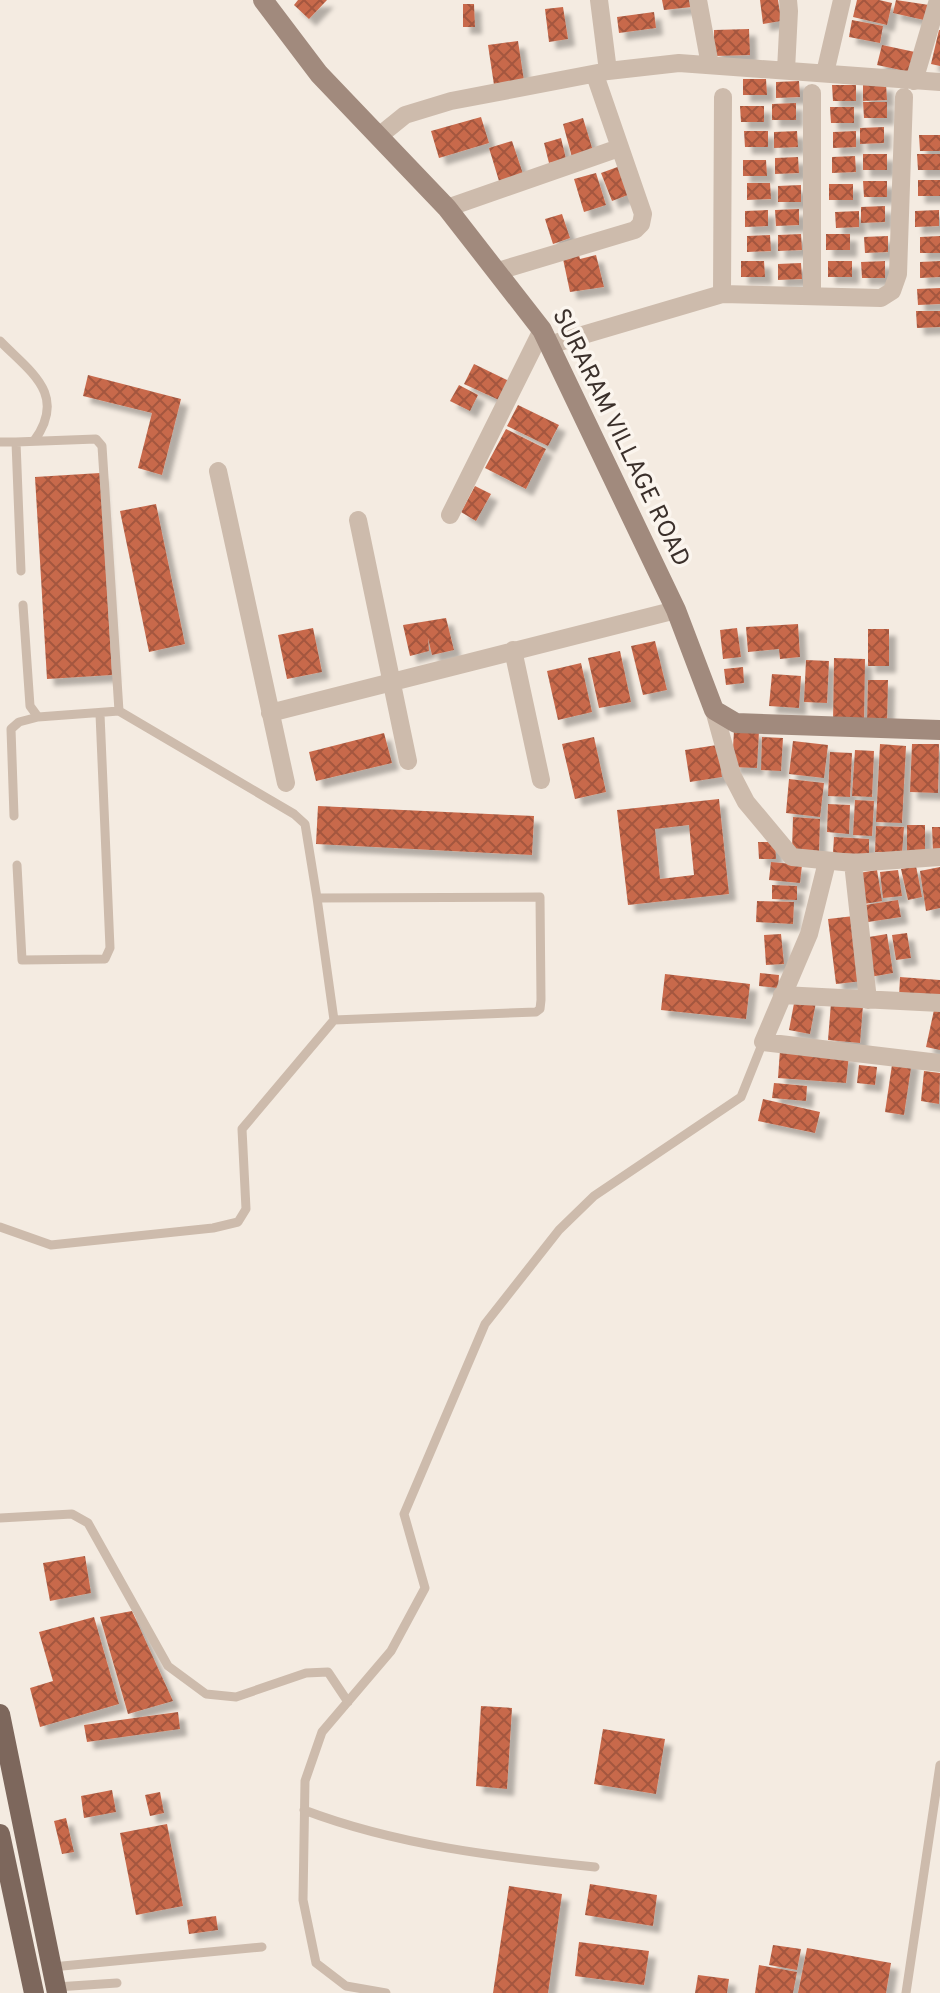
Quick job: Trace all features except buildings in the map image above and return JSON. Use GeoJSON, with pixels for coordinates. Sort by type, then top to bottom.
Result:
{"type":"FeatureCollection","features":[{"type":"Feature","properties":{"kind":"main road","name":"SURARAM VILLAGE ROAD"},"geometry":{"type":"LineString","coordinates":[[263,0],[319,74],[447,208],[498,271],[545,337],[676,610],[714,710]]}},
{"type":"Feature","properties":{"kind":"main road"},"geometry":{"type":"LineString","coordinates":[[714,710],[736,723],[940,730]]}},
{"type":"Feature","properties":{"kind":"main road"},"geometry":{"type":"LineString","coordinates":[[0,1714],[55,1982]]}},
{"type":"Feature","properties":{"kind":"main road"},"geometry":{"type":"LineString","coordinates":[[0,1834],[34,1993]]}},
{"type":"Feature","properties":{"kind":"street"},"geometry":{"type":"LineString","coordinates":[[498,271],[611,238],[635,230],[641,224],[643,214],[619,148],[601,73],[599,0]]}},
{"type":"Feature","properties":{"kind":"street"},"geometry":{"type":"LineString","coordinates":[[698,0],[710,65]]}},
{"type":"Feature","properties":{"kind":"street"},"geometry":{"type":"LineString","coordinates":[[786,70],[788,0]]}},
{"type":"Feature","properties":{"kind":"street"},"geometry":{"type":"LineString","coordinates":[[825,73],[842,0]]}},
{"type":"Feature","properties":{"kind":"street"},"geometry":{"type":"LineString","coordinates":[[450,515],[545,337],[722,294],[881,298],[892,291],[898,274],[909,89],[938,0]]}},
{"type":"Feature","properties":{"kind":"street"},"geometry":{"type":"LineString","coordinates":[[379,136],[405,115],[451,101],[601,73],[679,63],[825,73],[909,89],[940,82]]}},
{"type":"Feature","properties":{"kind":"street"},"geometry":{"type":"LineString","coordinates":[[812,93],[812,296]]}},
{"type":"Feature","properties":{"kind":"street"},"geometry":{"type":"LineString","coordinates":[[722,294],[723,97]]}},
{"type":"Feature","properties":{"kind":"street"},"geometry":{"type":"LineString","coordinates":[[447,208],[619,148]]}},
{"type":"Feature","properties":{"kind":"street"},"geometry":{"type":"LineString","coordinates":[[218,471],[286,783]]}},
{"type":"Feature","properties":{"kind":"street"},"geometry":{"type":"LineString","coordinates":[[358,520],[408,761]]}},
{"type":"Feature","properties":{"kind":"street"},"geometry":{"type":"LineString","coordinates":[[270,713],[390,680],[676,610]]}},
{"type":"Feature","properties":{"kind":"street"},"geometry":{"type":"LineString","coordinates":[[513,650],[541,780]]}},
{"type":"Feature","properties":{"kind":"street"},"geometry":{"type":"LineString","coordinates":[[714,710],[732,775],[746,802],[792,857],[853,863],[940,857]]}},
{"type":"Feature","properties":{"kind":"street"},"geometry":{"type":"LineString","coordinates":[[827,862],[809,934],[763,1042],[940,1063]]}},
{"type":"Feature","properties":{"kind":"street"},"geometry":{"type":"LineString","coordinates":[[853,863],[868,1000]]}},
{"type":"Feature","properties":{"kind":"street"},"geometry":{"type":"LineString","coordinates":[[782,995],[940,1003]]}},
{"type":"Feature","properties":{"kind":"lane"},"geometry":{"type":"LineString","coordinates":[[0,341],[45,387],[47,414],[41,432],[34,441]]}},
{"type":"Feature","properties":{"kind":"lane"},"geometry":{"type":"LineString","coordinates":[[0,442],[96,439],[102,446],[119,711]]}},
{"type":"Feature","properties":{"kind":"lane"},"geometry":{"type":"LineString","coordinates":[[16,442],[21,571]]}},
{"type":"Feature","properties":{"kind":"lane"},"geometry":{"type":"LineString","coordinates":[[23,605],[30,706],[38,717]]}},
{"type":"Feature","properties":{"kind":"lane"},"geometry":{"type":"LineString","coordinates":[[14,816],[11,729],[19,722],[38,717],[119,711],[294,814],[305,824],[334,1020]]}},
{"type":"Feature","properties":{"kind":"lane"},"geometry":{"type":"LineString","coordinates":[[17,865],[22,960],[105,959],[110,948],[100,714]]}},
{"type":"Feature","properties":{"kind":"lane"},"geometry":{"type":"LineString","coordinates":[[0,1227],[51,1245],[213,1228],[238,1222],[246,1209],[242,1129],[334,1020],[536,1012],[540,1009],[540,897],[317,898]]}},
{"type":"Feature","properties":{"kind":"lane"},"geometry":{"type":"LineString","coordinates":[[386,1993],[346,1986],[316,1963],[303,1900],[305,1781],[322,1732],[391,1651],[425,1588],[404,1514],[485,1324],[559,1230],[594,1196],[741,1097],[763,1042]]}},
{"type":"Feature","properties":{"kind":"lane"},"geometry":{"type":"LineString","coordinates":[[0,1518],[72,1514],[88,1523],[168,1666],[206,1694],[236,1697],[306,1673],[328,1672],[348,1702]]}},
{"type":"Feature","properties":{"kind":"lane"},"geometry":{"type":"LineString","coordinates":[[906,1993],[940,1765]]}},
{"type":"Feature","properties":{"kind":"lane"},"geometry":{"type":"LineString","coordinates":[[304,1810],[339,1823],[488,1856],[595,1867]]}},
{"type":"Feature","properties":{"kind":"lane"},"geometry":{"type":"LineString","coordinates":[[55,1982],[262,1947]]}},
{"type":"Feature","properties":{"kind":"lane"},"geometry":{"type":"LineString","coordinates":[[55,1982],[117,1983]]}}]}
